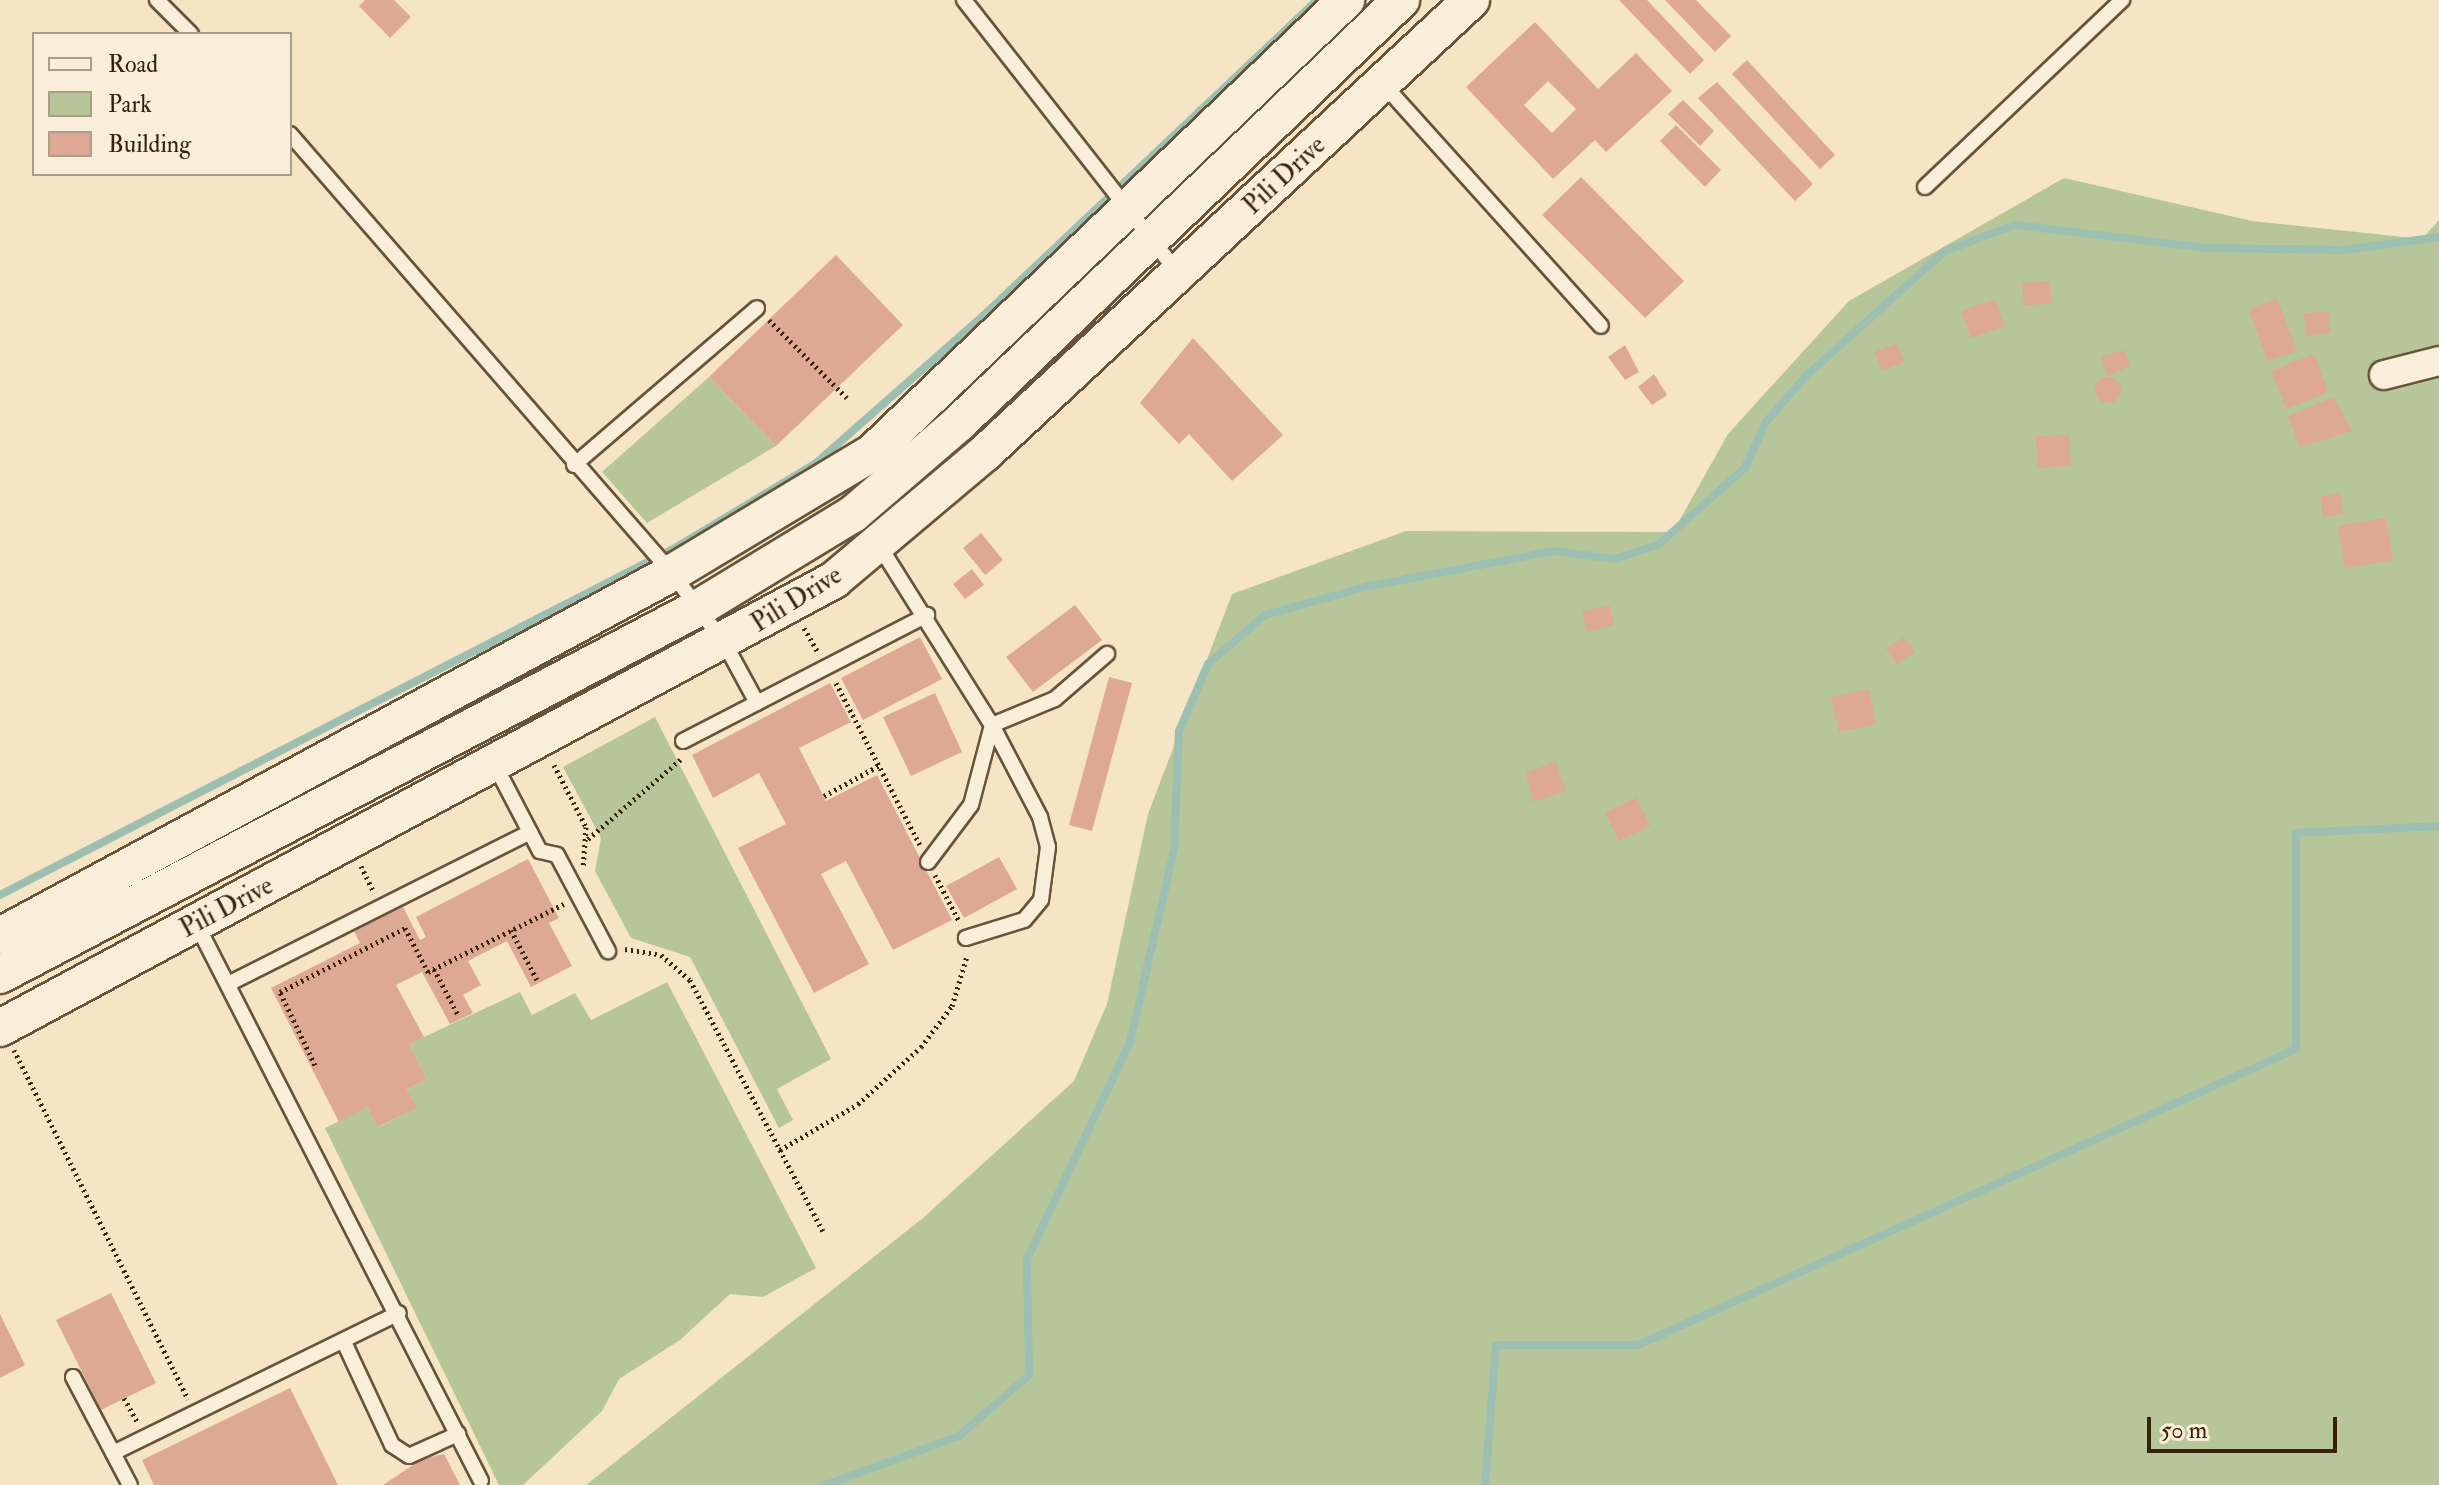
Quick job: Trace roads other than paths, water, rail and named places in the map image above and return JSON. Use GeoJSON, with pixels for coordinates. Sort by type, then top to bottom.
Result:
{"type":"FeatureCollection","features":[{"type":"Feature","properties":{"kind":"street"},"geometry":{"type":"LineString","coordinates":[[0,936],[672,573],[840,498],[872,453],[992,339],[1122,205],[1346,0]]}},
{"type":"Feature","properties":{"kind":"street"},"geometry":{"type":"LineString","coordinates":[[0,975],[700,607],[840,498],[1017,369],[1401,0]]}},
{"type":"Feature","properties":{"kind":"street","name":"Pili Drive"},"geometry":{"type":"LineString","coordinates":[[7,1038],[197,924],[725,644],[791,606],[880,545],[1180,274],[1471,0]]}},
{"type":"Feature","properties":{"kind":"street"},"geometry":{"type":"LineString","coordinates":[[2384,375],[2439,361]]}},
{"type":"Feature","properties":{"kind":"lane"},"geometry":{"type":"LineString","coordinates":[[157,0],[189,32]]}},
{"type":"Feature","properties":{"kind":"lane"},"geometry":{"type":"LineString","coordinates":[[964,0],[1122,205],[1180,274]]}},
{"type":"Feature","properties":{"kind":"lane"},"geometry":{"type":"LineString","coordinates":[[1925,187],[2122,0]]}},
{"type":"Feature","properties":{"kind":"lane"},"geometry":{"type":"LineString","coordinates":[[1383,85],[1601,326]]}},
{"type":"Feature","properties":{"kind":"lane"},"geometry":{"type":"LineString","coordinates":[[292,136],[700,607],[725,644],[757,703]]}},
{"type":"Feature","properties":{"kind":"lane"},"geometry":{"type":"LineString","coordinates":[[574,465],[757,308]]}},
{"type":"Feature","properties":{"kind":"lane"},"geometry":{"type":"LineString","coordinates":[[992,339],[1017,369]]}},
{"type":"Feature","properties":{"kind":"lane"},"geometry":{"type":"LineString","coordinates":[[840,498],[880,545],[927,615],[992,725],[1040,817],[1047,880],[1024,920],[966,938]]}},
{"type":"Feature","properties":{"kind":"lane"},"geometry":{"type":"LineString","coordinates":[[690,738],[927,615]]}},
{"type":"Feature","properties":{"kind":"lane"},"geometry":{"type":"LineString","coordinates":[[992,725],[1055,699],[1107,654]]}},
{"type":"Feature","properties":{"kind":"lane"},"geometry":{"type":"LineString","coordinates":[[928,862],[971,805],[992,725]]}},
{"type":"Feature","properties":{"kind":"lane"},"geometry":{"type":"LineString","coordinates":[[496,767],[540,851],[557,855],[608,951]]}},
{"type":"Feature","properties":{"kind":"lane"},"geometry":{"type":"LineString","coordinates":[[228,984],[530,832]]}},
{"type":"Feature","properties":{"kind":"lane"},"geometry":{"type":"LineString","coordinates":[[197,924],[399,1313],[481,1481]]}},
{"type":"Feature","properties":{"kind":"lane"},"geometry":{"type":"LineString","coordinates":[[113,1453],[399,1313]]}},
{"type":"Feature","properties":{"kind":"lane"},"geometry":{"type":"LineString","coordinates":[[344,1342],[392,1445],[409,1456],[458,1434]]}},
{"type":"Feature","properties":{"kind":"lane"},"geometry":{"type":"LineString","coordinates":[[73,1377],[130,1485]]}},
{"type":"Feature","properties":{"kind":"waterway"},"geometry":{"type":"LineString","coordinates":[[0,895],[675,548],[815,464],[982,317],[1317,0]]}},
{"type":"Feature","properties":{"kind":"waterway"},"geometry":{"type":"LineString","coordinates":[[826,1485],[959,1436],[1029,1375],[1027,1259],[1130,1042],[1174,850],[1179,731],[1208,664],[1265,615],[1365,587],[1554,551],[1615,559],[1659,544],[1745,468],[1766,422],[1806,376],[1945,251],[2015,225],[2207,248],[2345,250],[2439,237]]}},
{"type":"Feature","properties":{"kind":"waterway"},"geometry":{"type":"LineString","coordinates":[[1485,1485],[1496,1345],[1638,1345],[2296,1049],[2296,833],[2439,826]]}}]}
